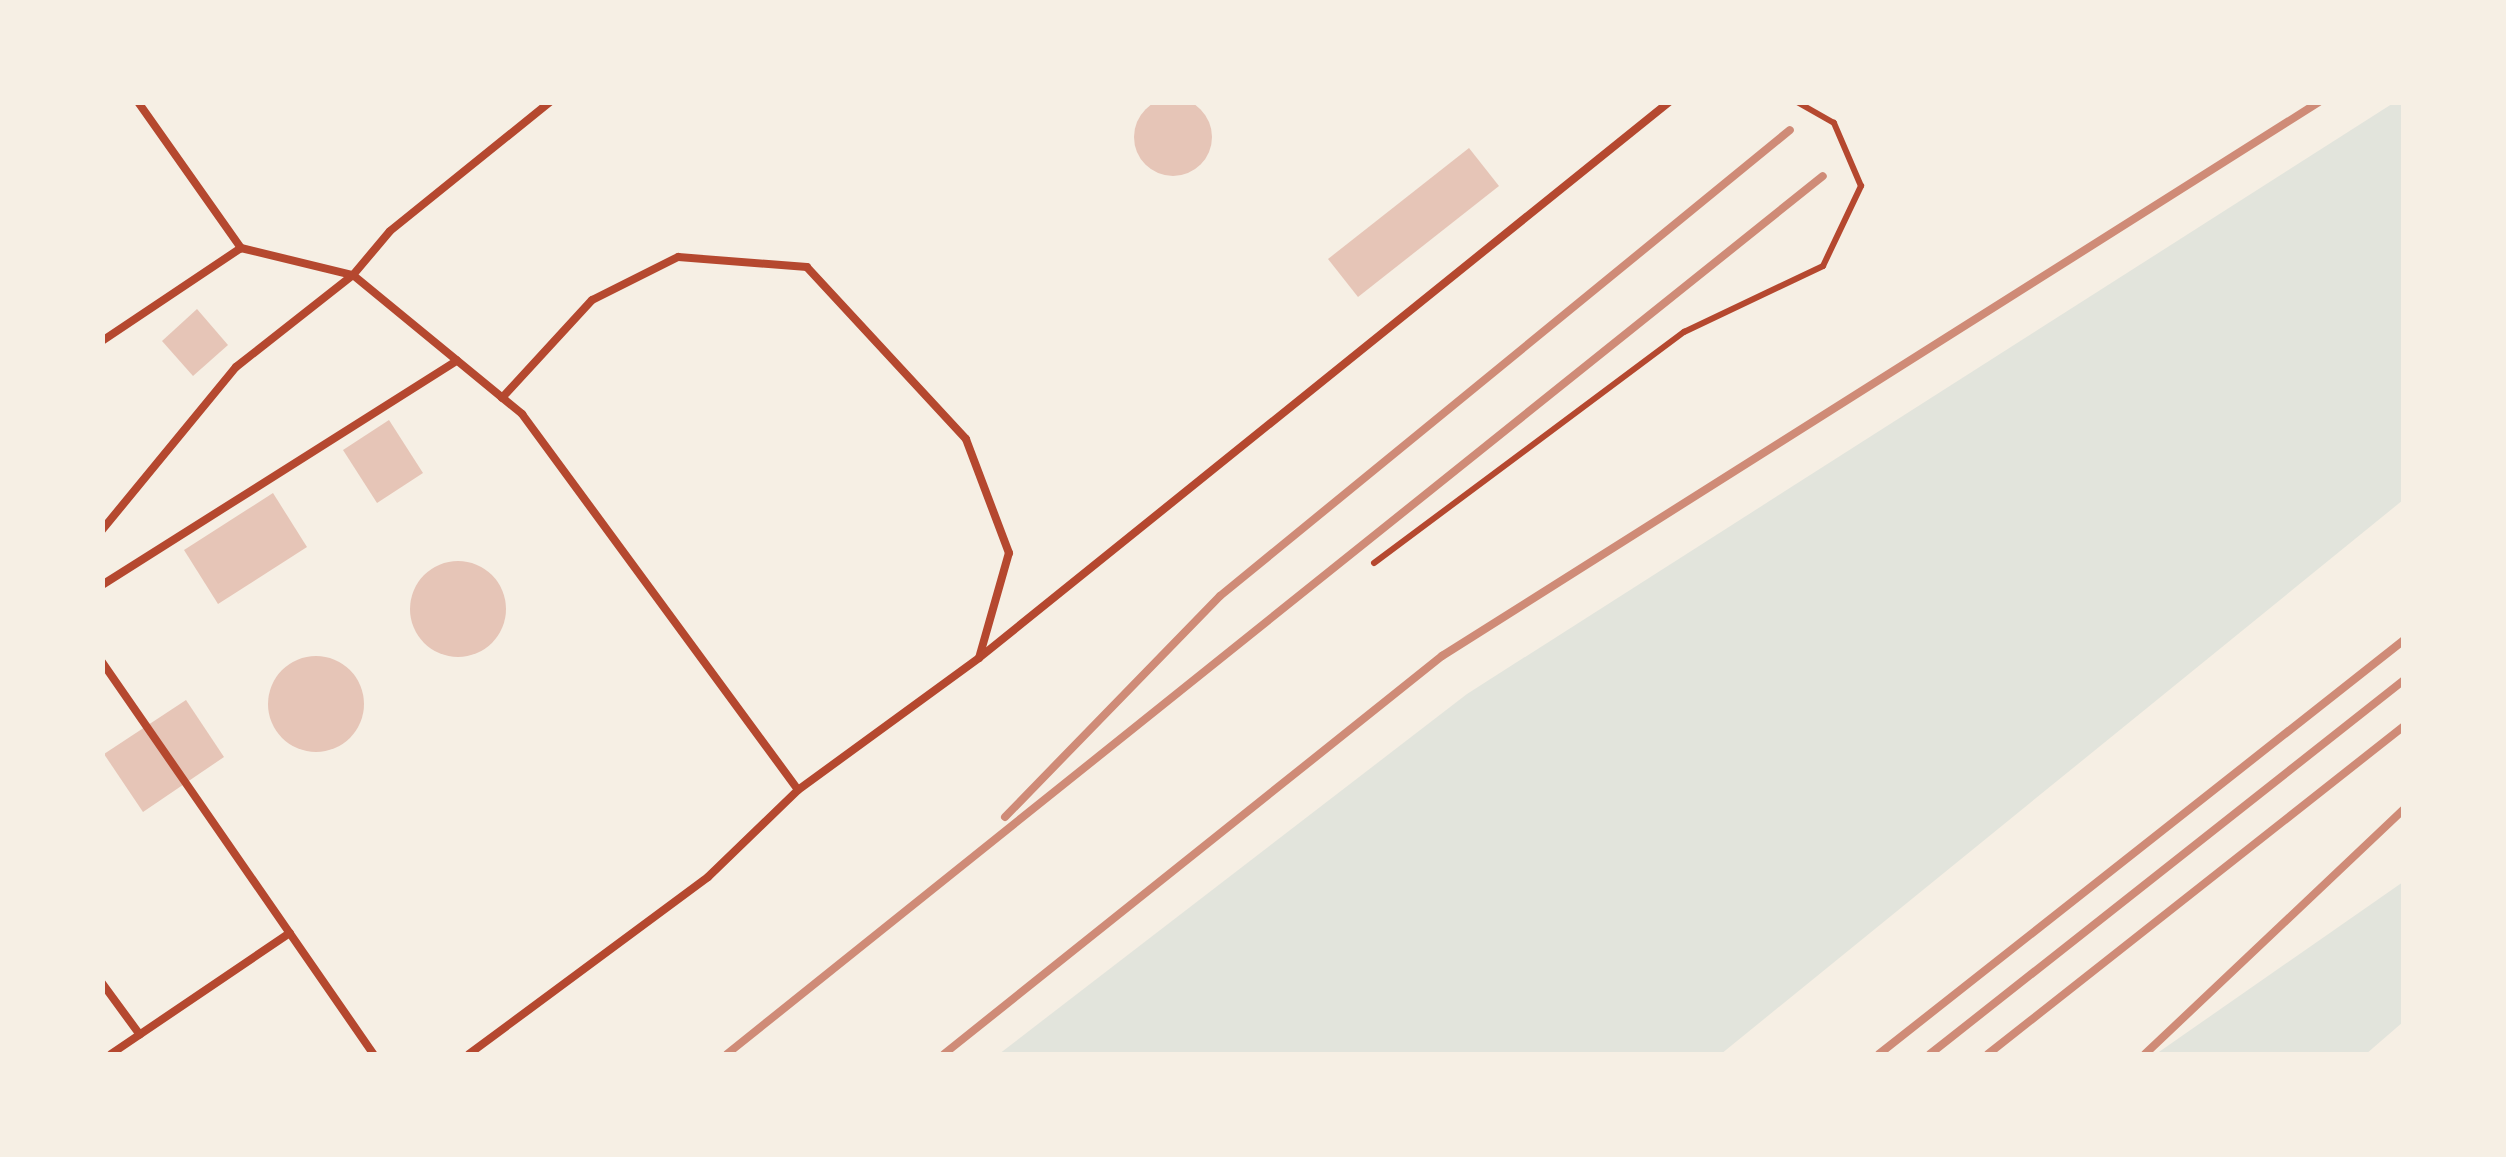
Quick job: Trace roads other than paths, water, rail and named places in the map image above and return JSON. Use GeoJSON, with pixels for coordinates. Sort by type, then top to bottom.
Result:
{"type":"FeatureCollection","features":[{"type":"Feature","properties":{"kind":"lane"},"geometry":{"type":"LineString","coordinates":[[138,102],[241,248],[353,276],[522,414],[798,790]]}},
{"type":"Feature","properties":{"kind":"lane"},"geometry":{"type":"LineString","coordinates":[[102,530],[236,367],[353,276],[390,230],[550,102]]}},
{"type":"Feature","properties":{"kind":"lane"},"geometry":{"type":"LineString","coordinates":[[469,1054],[708,878],[798,790],[979,658],[1669,102]]}},
{"type":"Feature","properties":{"kind":"lane"},"geometry":{"type":"LineString","coordinates":[[102,340],[241,248]]}},
{"type":"Feature","properties":{"kind":"lane"},"geometry":{"type":"LineString","coordinates":[[502,398],[592,300],[678,257],[807,266],[966,439],[1008,553],[979,658]]}},
{"type":"Feature","properties":{"kind":"lane"},"geometry":{"type":"LineString","coordinates":[[102,585],[457,361]]}},
{"type":"Feature","properties":{"kind":"lane"},"geometry":{"type":"LineString","coordinates":[[102,662],[373,1054]]}},
{"type":"Feature","properties":{"kind":"lane"},"geometry":{"type":"LineString","coordinates":[[111,1054],[290,933]]}},
{"type":"Feature","properties":{"kind":"lane"},"geometry":{"type":"LineString","coordinates":[[102,984],[140,1035]]}},
{"type":"Feature","properties":{"kind":"railway"},"geometry":{"type":"LineString","coordinates":[[944,1054],[1442,656],[2319,102]]}},
{"type":"Feature","properties":{"kind":"railway"},"geometry":{"type":"LineString","coordinates":[[1005,817],[1220,596],[1790,130]]}},
{"type":"Feature","properties":{"kind":"railway"},"geometry":{"type":"LineString","coordinates":[[727,1054],[1823,176]]}},
{"type":"Feature","properties":{"kind":"railway"},"geometry":{"type":"LineString","coordinates":[[1879,1054],[2404,640]]}},
{"type":"Feature","properties":{"kind":"railway"},"geometry":{"type":"LineString","coordinates":[[1930,1054],[2404,680]]}},
{"type":"Feature","properties":{"kind":"railway"},"geometry":{"type":"LineString","coordinates":[[1988,1054],[2404,726]]}},
{"type":"Feature","properties":{"kind":"railway"},"geometry":{"type":"LineString","coordinates":[[2145,1054],[2404,809]]}}]}
